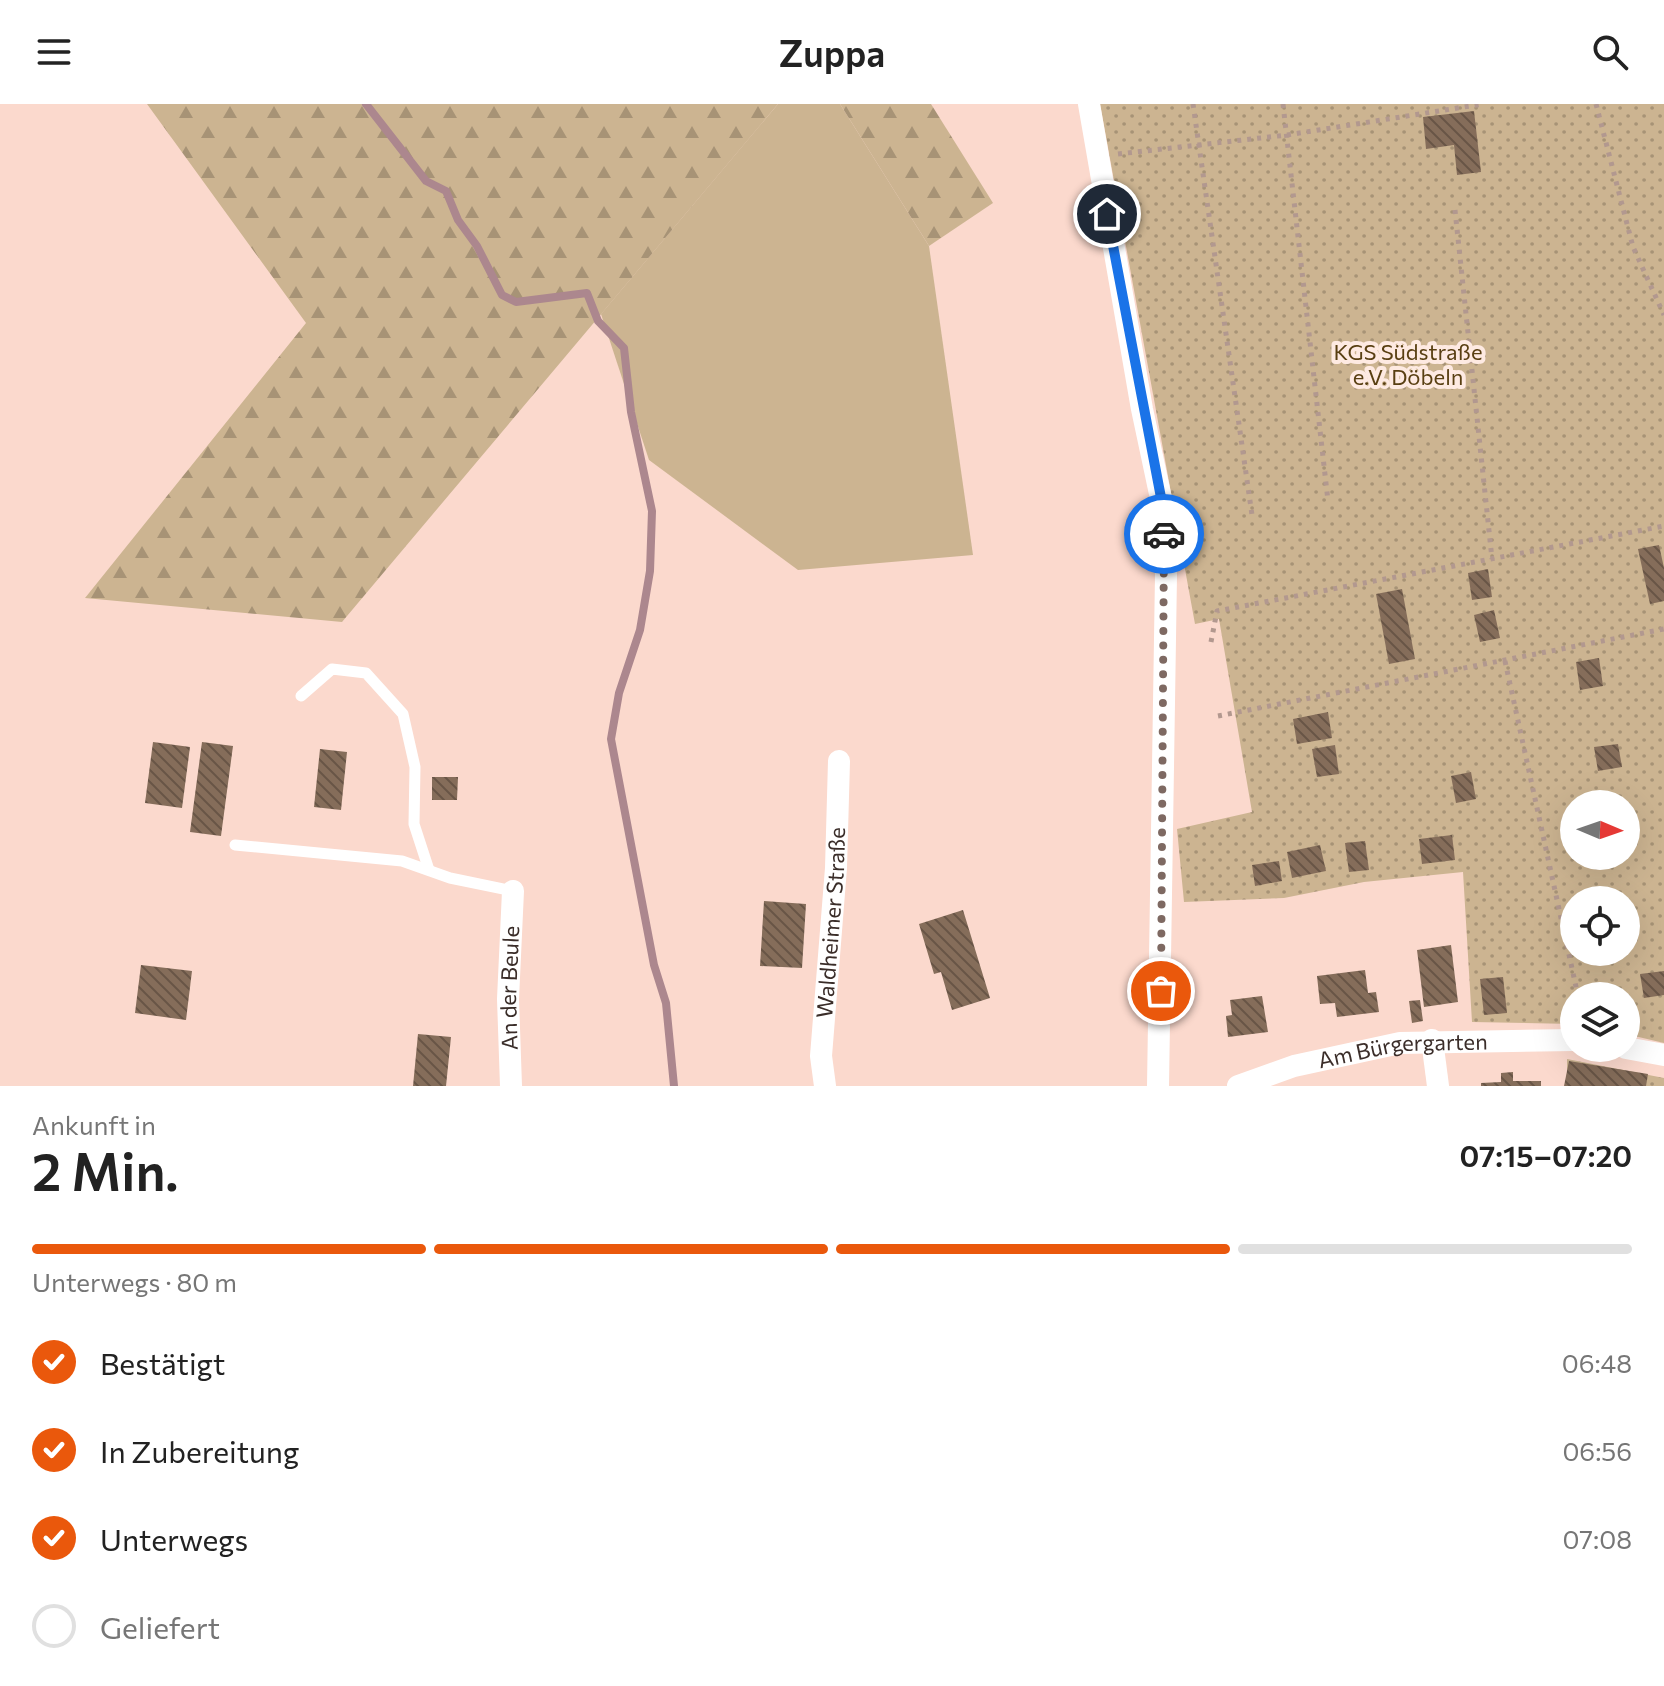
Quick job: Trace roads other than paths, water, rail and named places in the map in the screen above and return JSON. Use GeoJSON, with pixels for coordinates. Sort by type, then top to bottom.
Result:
{"type":"FeatureCollection","features":[{"type":"Feature","properties":{"kind":"street"},"geometry":{"type":"LineString","coordinates":[[1089,104],[1163,508],[1166,588],[1158,1086]]}},
{"type":"Feature","properties":{"kind":"street","name":"Waldheimer Straße"},"geometry":{"type":"LineString","coordinates":[[825,1086],[821,1056],[836,868],[839,761]]}},
{"type":"Feature","properties":{"kind":"street","name":"An der Beule"},"geometry":{"type":"LineString","coordinates":[[511,1086],[508,999],[513,891]]}},
{"type":"Feature","properties":{"kind":"street"},"geometry":{"type":"LineString","coordinates":[[1432,1040],[1438,1086]]}},
{"type":"Feature","properties":{"kind":"street","name":"Am Bürgergarten"},"geometry":{"type":"LineString","coordinates":[[1238,1086],[1294,1066],[1353,1051],[1432,1040],[1560,1040]]}},
{"type":"Feature","properties":{"kind":"street"},"geometry":{"type":"LineString","coordinates":[[1640,1051],[1664,1055]]}},
{"type":"Feature","properties":{"kind":"lane"},"geometry":{"type":"LineString","coordinates":[[301,696],[332,669],[366,673],[403,714],[415,767],[414,824],[429,870]]}},
{"type":"Feature","properties":{"kind":"lane"},"geometry":{"type":"LineString","coordinates":[[235,845],[402,861],[513,891]]}},
{"type":"Feature","properties":{"kind":"waterway"},"geometry":{"type":"LineString","coordinates":[[366,104],[426,181],[446,191],[458,220],[477,246],[502,295],[516,302],[587,293],[598,321],[624,348],[631,412],[652,511],[650,571],[640,630],[619,693],[611,739],[654,965],[666,1003],[674,1086]]}},
{"type":"Feature","properties":{"kind":"park label","name":"KGS Südstraße e.V. Döbeln"},"geometry":{"type":"Point","coordinates":[1408,364]}}]}
